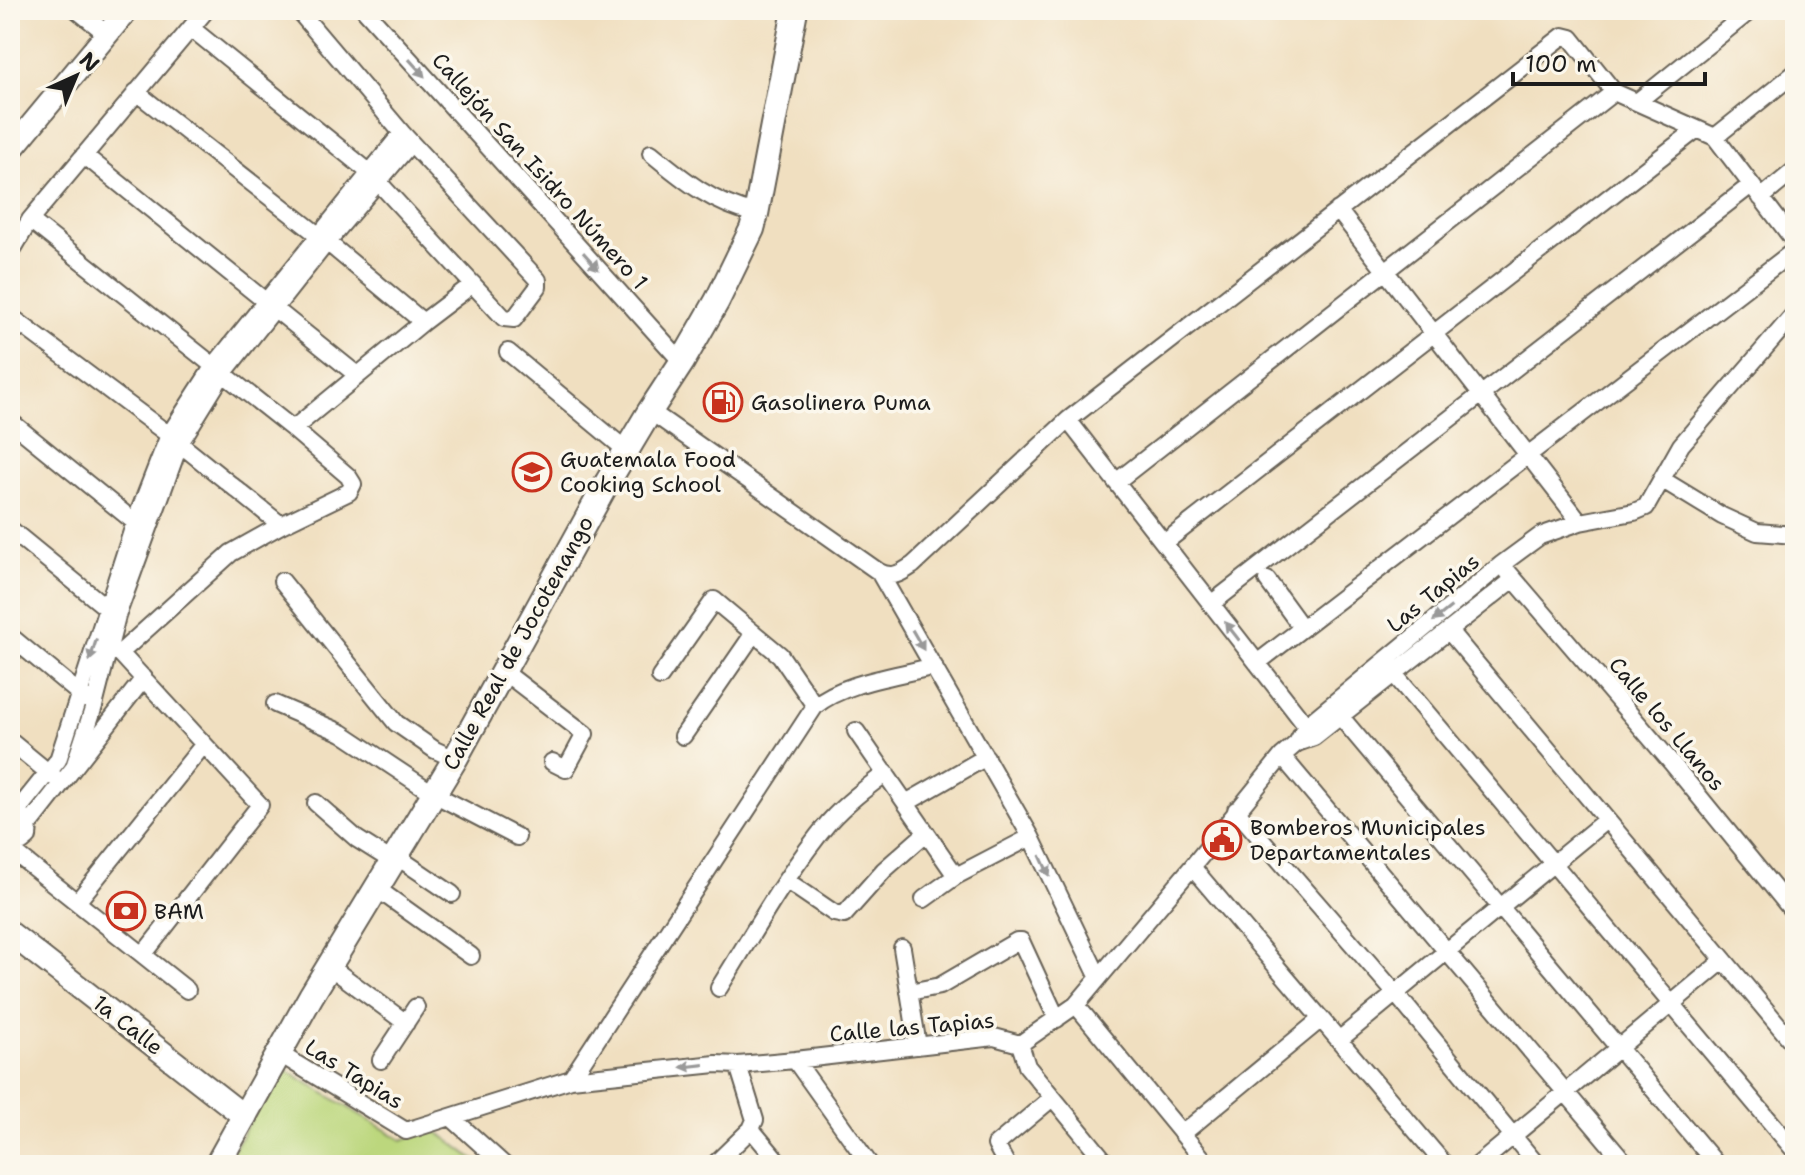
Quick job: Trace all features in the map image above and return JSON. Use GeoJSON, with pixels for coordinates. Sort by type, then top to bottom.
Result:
{"type":"FeatureCollection","features":[{"type":"Feature","properties":{"kind":"main road","name":"Calle Real de Jocotenango"},"geometry":{"type":"LineString","coordinates":[[217,1165],[329,966],[455,759],[626,450],[717,301],[752,229],[795,10]]}},
{"type":"Feature","properties":{"kind":"street"},"geometry":{"type":"LineString","coordinates":[[77,10],[107,34]]}},
{"type":"Feature","properties":{"kind":"street"},"geometry":{"type":"LineString","coordinates":[[10,151],[127,10]]}},
{"type":"Feature","properties":{"kind":"street"},"geometry":{"type":"LineString","coordinates":[[10,254],[30,220],[206,10]]}},
{"type":"Feature","properties":{"kind":"street"},"geometry":{"type":"LineString","coordinates":[[191,28],[373,176],[504,318],[514,319],[539,284],[407,138],[298,10]]}},
{"type":"Feature","properties":{"kind":"street","name":"Callejón San Isidro Número 1"},"geometry":{"type":"LineString","coordinates":[[365,10],[682,362]]}},
{"type":"Feature","properties":{"kind":"street"},"geometry":{"type":"LineString","coordinates":[[1637,102],[1751,10]]}},
{"type":"Feature","properties":{"kind":"street"},"geometry":{"type":"LineString","coordinates":[[650,411],[879,572],[887,576],[899,574],[913,565],[1068,420],[1563,36],[1571,38],[1614,92],[1715,137],[1795,242]]}},
{"type":"Feature","properties":{"kind":"street"},"geometry":{"type":"LineString","coordinates":[[1715,137],[1795,73]]}},
{"type":"Feature","properties":{"kind":"street"},"geometry":{"type":"LineString","coordinates":[[136,92],[423,322]]}},
{"type":"Feature","properties":{"kind":"street"},"geometry":{"type":"LineString","coordinates":[[1116,482],[1614,92]]}},
{"type":"Feature","properties":{"kind":"street"},"geometry":{"type":"LineString","coordinates":[[1164,543],[1697,129]]}},
{"type":"Feature","properties":{"kind":"street"},"geometry":{"type":"LineString","coordinates":[[11,816],[58,760],[79,693],[112,612],[174,439],[218,371],[373,176],[407,138]]}},
{"type":"Feature","properties":{"kind":"street"},"geometry":{"type":"LineString","coordinates":[[651,153],[722,205],[756,214]]}},
{"type":"Feature","properties":{"kind":"street"},"geometry":{"type":"LineString","coordinates":[[84,155],[357,375]]}},
{"type":"Feature","properties":{"kind":"street"},"geometry":{"type":"LineString","coordinates":[[1211,604],[1481,392],[1756,191],[1795,170]]}},
{"type":"Feature","properties":{"kind":"street"},"geometry":{"type":"LineString","coordinates":[[1338,210],[1580,522]]}},
{"type":"Feature","properties":{"kind":"street"},"geometry":{"type":"LineString","coordinates":[[30,220],[293,429],[348,476],[353,484],[349,492],[231,553],[115,652]]}},
{"type":"Feature","properties":{"kind":"street"},"geometry":{"type":"LineString","coordinates":[[1257,663],[1795,250]]}},
{"type":"Feature","properties":{"kind":"street"},"geometry":{"type":"LineString","coordinates":[[293,429],[473,284]]}},
{"type":"Feature","properties":{"kind":"street","name":"Las Tapias"},"geometry":{"type":"LineString","coordinates":[[1297,743],[1502,564],[1540,536],[1580,522],[1646,507],[1686,439],[1795,313]]}},
{"type":"Feature","properties":{"kind":"street"},"geometry":{"type":"LineString","coordinates":[[10,316],[174,439],[281,525]]}},
{"type":"Feature","properties":{"kind":"street"},"geometry":{"type":"LineString","coordinates":[[508,352],[626,450]]}},
{"type":"Feature","properties":{"kind":"street"},"geometry":{"type":"LineString","coordinates":[[1068,420],[1310,731]]}},
{"type":"Feature","properties":{"kind":"street"},"geometry":{"type":"LineString","coordinates":[[10,421],[140,527]]}},
{"type":"Feature","properties":{"kind":"street"},"geometry":{"type":"LineString","coordinates":[[1663,480],[1722,516],[1757,532],[1795,535]]}},
{"type":"Feature","properties":{"kind":"street"},"geometry":{"type":"LineString","coordinates":[[10,529],[112,612],[115,652],[75,764]]}},
{"type":"Feature","properties":{"kind":"street","name":"Calle los Llanos"},"geometry":{"type":"LineString","coordinates":[[1502,564],[1671,762],[1795,914]]}},
{"type":"Feature","properties":{"kind":"street"},"geometry":{"type":"LineString","coordinates":[[879,572],[1031,837],[1099,978]]}},
{"type":"Feature","properties":{"kind":"street","name":"Las Tapias"},"geometry":{"type":"LineString","coordinates":[[1310,731],[1340,716],[1514,579]]}},
{"type":"Feature","properties":{"kind":"street"},"geometry":{"type":"LineString","coordinates":[[1267,580],[1302,628]]}},
{"type":"Feature","properties":{"kind":"street"},"geometry":{"type":"LineString","coordinates":[[282,581],[396,723],[435,750],[455,759]]}},
{"type":"Feature","properties":{"kind":"street"},"geometry":{"type":"LineString","coordinates":[[660,677],[714,600],[780,655],[815,706]]}},
{"type":"Feature","properties":{"kind":"street"},"geometry":{"type":"LineString","coordinates":[[1449,631],[1795,1045]]}},
{"type":"Feature","properties":{"kind":"street"},"geometry":{"type":"LineString","coordinates":[[683,736],[754,633]]}},
{"type":"Feature","properties":{"kind":"street"},"geometry":{"type":"LineString","coordinates":[[10,636],[94,706]]}},
{"type":"Feature","properties":{"kind":"street"},"geometry":{"type":"LineString","coordinates":[[115,652],[144,678],[260,805],[143,955]]}},
{"type":"Feature","properties":{"kind":"street"},"geometry":{"type":"LineString","coordinates":[[571,1079],[815,706],[843,690],[934,666]]}},
{"type":"Feature","properties":{"kind":"street"},"geometry":{"type":"LineString","coordinates":[[503,671],[585,734],[566,769],[552,762]]}},
{"type":"Feature","properties":{"kind":"street"},"geometry":{"type":"LineString","coordinates":[[1394,674],[1795,1151]]}},
{"type":"Feature","properties":{"kind":"street"},"geometry":{"type":"LineString","coordinates":[[29,825],[144,678]]}},
{"type":"Feature","properties":{"kind":"street"},"geometry":{"type":"LineString","coordinates":[[275,704],[342,733],[434,794],[517,837]]}},
{"type":"Feature","properties":{"kind":"street"},"geometry":{"type":"LineString","coordinates":[[1340,716],[1717,1165]]}},
{"type":"Feature","properties":{"kind":"street"},"geometry":{"type":"LineString","coordinates":[[856,731],[956,876]]}},
{"type":"Feature","properties":{"kind":"street"},"geometry":{"type":"LineString","coordinates":[[10,741],[63,785]]}},
{"type":"Feature","properties":{"kind":"street","name":"Calle las Tapias"},"geometry":{"type":"LineString","coordinates":[[406,1131],[571,1079],[716,1064],[795,1060],[994,1037],[1020,1044],[1076,1005],[1236,810],[1297,743]]}},
{"type":"Feature","properties":{"kind":"street"},"geometry":{"type":"LineString","coordinates":[[77,902],[204,744]]}},
{"type":"Feature","properties":{"kind":"street"},"geometry":{"type":"LineString","coordinates":[[1282,756],[1627,1165]]}},
{"type":"Feature","properties":{"kind":"street"},"geometry":{"type":"LineString","coordinates":[[906,803],[986,757]]}},
{"type":"Feature","properties":{"kind":"street"},"geometry":{"type":"LineString","coordinates":[[719,988],[787,881],[829,822],[853,798],[886,773]]}},
{"type":"Feature","properties":{"kind":"street"},"geometry":{"type":"LineString","coordinates":[[316,803],[357,839],[452,894]]}},
{"type":"Feature","properties":{"kind":"street"},"geometry":{"type":"LineString","coordinates":[[1236,810],[1396,994],[1537,1165]]}},
{"type":"Feature","properties":{"kind":"street"},"geometry":{"type":"LineString","coordinates":[[11,816],[25,818],[29,825],[28,837],[13,848],[187,990]]}},
{"type":"Feature","properties":{"kind":"street"},"geometry":{"type":"LineString","coordinates":[[1339,1040],[1606,820]]}},
{"type":"Feature","properties":{"kind":"street"},"geometry":{"type":"LineString","coordinates":[[787,881],[834,913],[844,915],[884,870],[926,833]]}},
{"type":"Feature","properties":{"kind":"street"},"geometry":{"type":"LineString","coordinates":[[924,899],[956,876],[1031,837]]}},
{"type":"Feature","properties":{"kind":"street"},"geometry":{"type":"LineString","coordinates":[[1192,867],[1445,1165]]}},
{"type":"Feature","properties":{"kind":"street"},"geometry":{"type":"LineString","coordinates":[[376,888],[471,956]]}},
{"type":"Feature","properties":{"kind":"street","name":"1a Calle"},"geometry":{"type":"LineString","coordinates":[[10,933],[245,1117]]}},
{"type":"Feature","properties":{"kind":"street"},"geometry":{"type":"LineString","coordinates":[[909,992],[940,986],[1021,941],[1057,1019]]}},
{"type":"Feature","properties":{"kind":"street"},"geometry":{"type":"LineString","coordinates":[[902,948],[918,1046]]}},
{"type":"Feature","properties":{"kind":"street"},"geometry":{"type":"LineString","coordinates":[[1478,1165],[1724,960]]}},
{"type":"Feature","properties":{"kind":"street"},"geometry":{"type":"LineString","coordinates":[[329,966],[406,1023]]}},
{"type":"Feature","properties":{"kind":"street"},"geometry":{"type":"LineString","coordinates":[[1076,1005],[1208,1165]]}},
{"type":"Feature","properties":{"kind":"street"},"geometry":{"type":"LineString","coordinates":[[381,1060],[416,1007]]}},
{"type":"Feature","properties":{"kind":"street"},"geometry":{"type":"LineString","coordinates":[[1182,1134],[1321,1019]]}},
{"type":"Feature","properties":{"kind":"street"},"geometry":{"type":"LineString","coordinates":[[1020,1044],[1027,1066],[1108,1165]]}},
{"type":"Feature","properties":{"kind":"street","name":"Las Tapias"},"geometry":{"type":"LineString","coordinates":[[280,1054],[406,1131]]}},
{"type":"Feature","properties":{"kind":"street"},"geometry":{"type":"LineString","coordinates":[[795,1060],[870,1165]]}},
{"type":"Feature","properties":{"kind":"street"},"geometry":{"type":"LineString","coordinates":[[714,1165],[751,1129],[755,1120],[738,1065]]}},
{"type":"Feature","properties":{"kind":"street"},"geometry":{"type":"LineString","coordinates":[[1007,1165],[996,1145],[1052,1098]]}},
{"type":"Feature","properties":{"kind":"street"},"geometry":{"type":"LineString","coordinates":[[452,1118],[504,1165]]}},
{"type":"Feature","properties":{"kind":"street"},"geometry":{"type":"LineString","coordinates":[[751,1129],[781,1165]]}},
{"type":"Feature","properties":{"kind":"green space"},"geometry":{"type":"Polygon","coordinates":[[[281,1067],[402,1140],[435,1130],[482,1165],[225,1165],[281,1067]]]}},
{"type":"Feature","properties":{"kind":"place","name":"Gasolinera Puma"},"geometry":{"type":"Point","coordinates":[723,402]}},
{"type":"Feature","properties":{"kind":"place","name":"Guatemala Food Cooking School"},"geometry":{"type":"Point","coordinates":[532,472]}},
{"type":"Feature","properties":{"kind":"place","name":"Bomberos Municipales Departamentales"},"geometry":{"type":"Point","coordinates":[1222,840]}},
{"type":"Feature","properties":{"kind":"place","name":"BAM"},"geometry":{"type":"Point","coordinates":[126,911]}}]}
